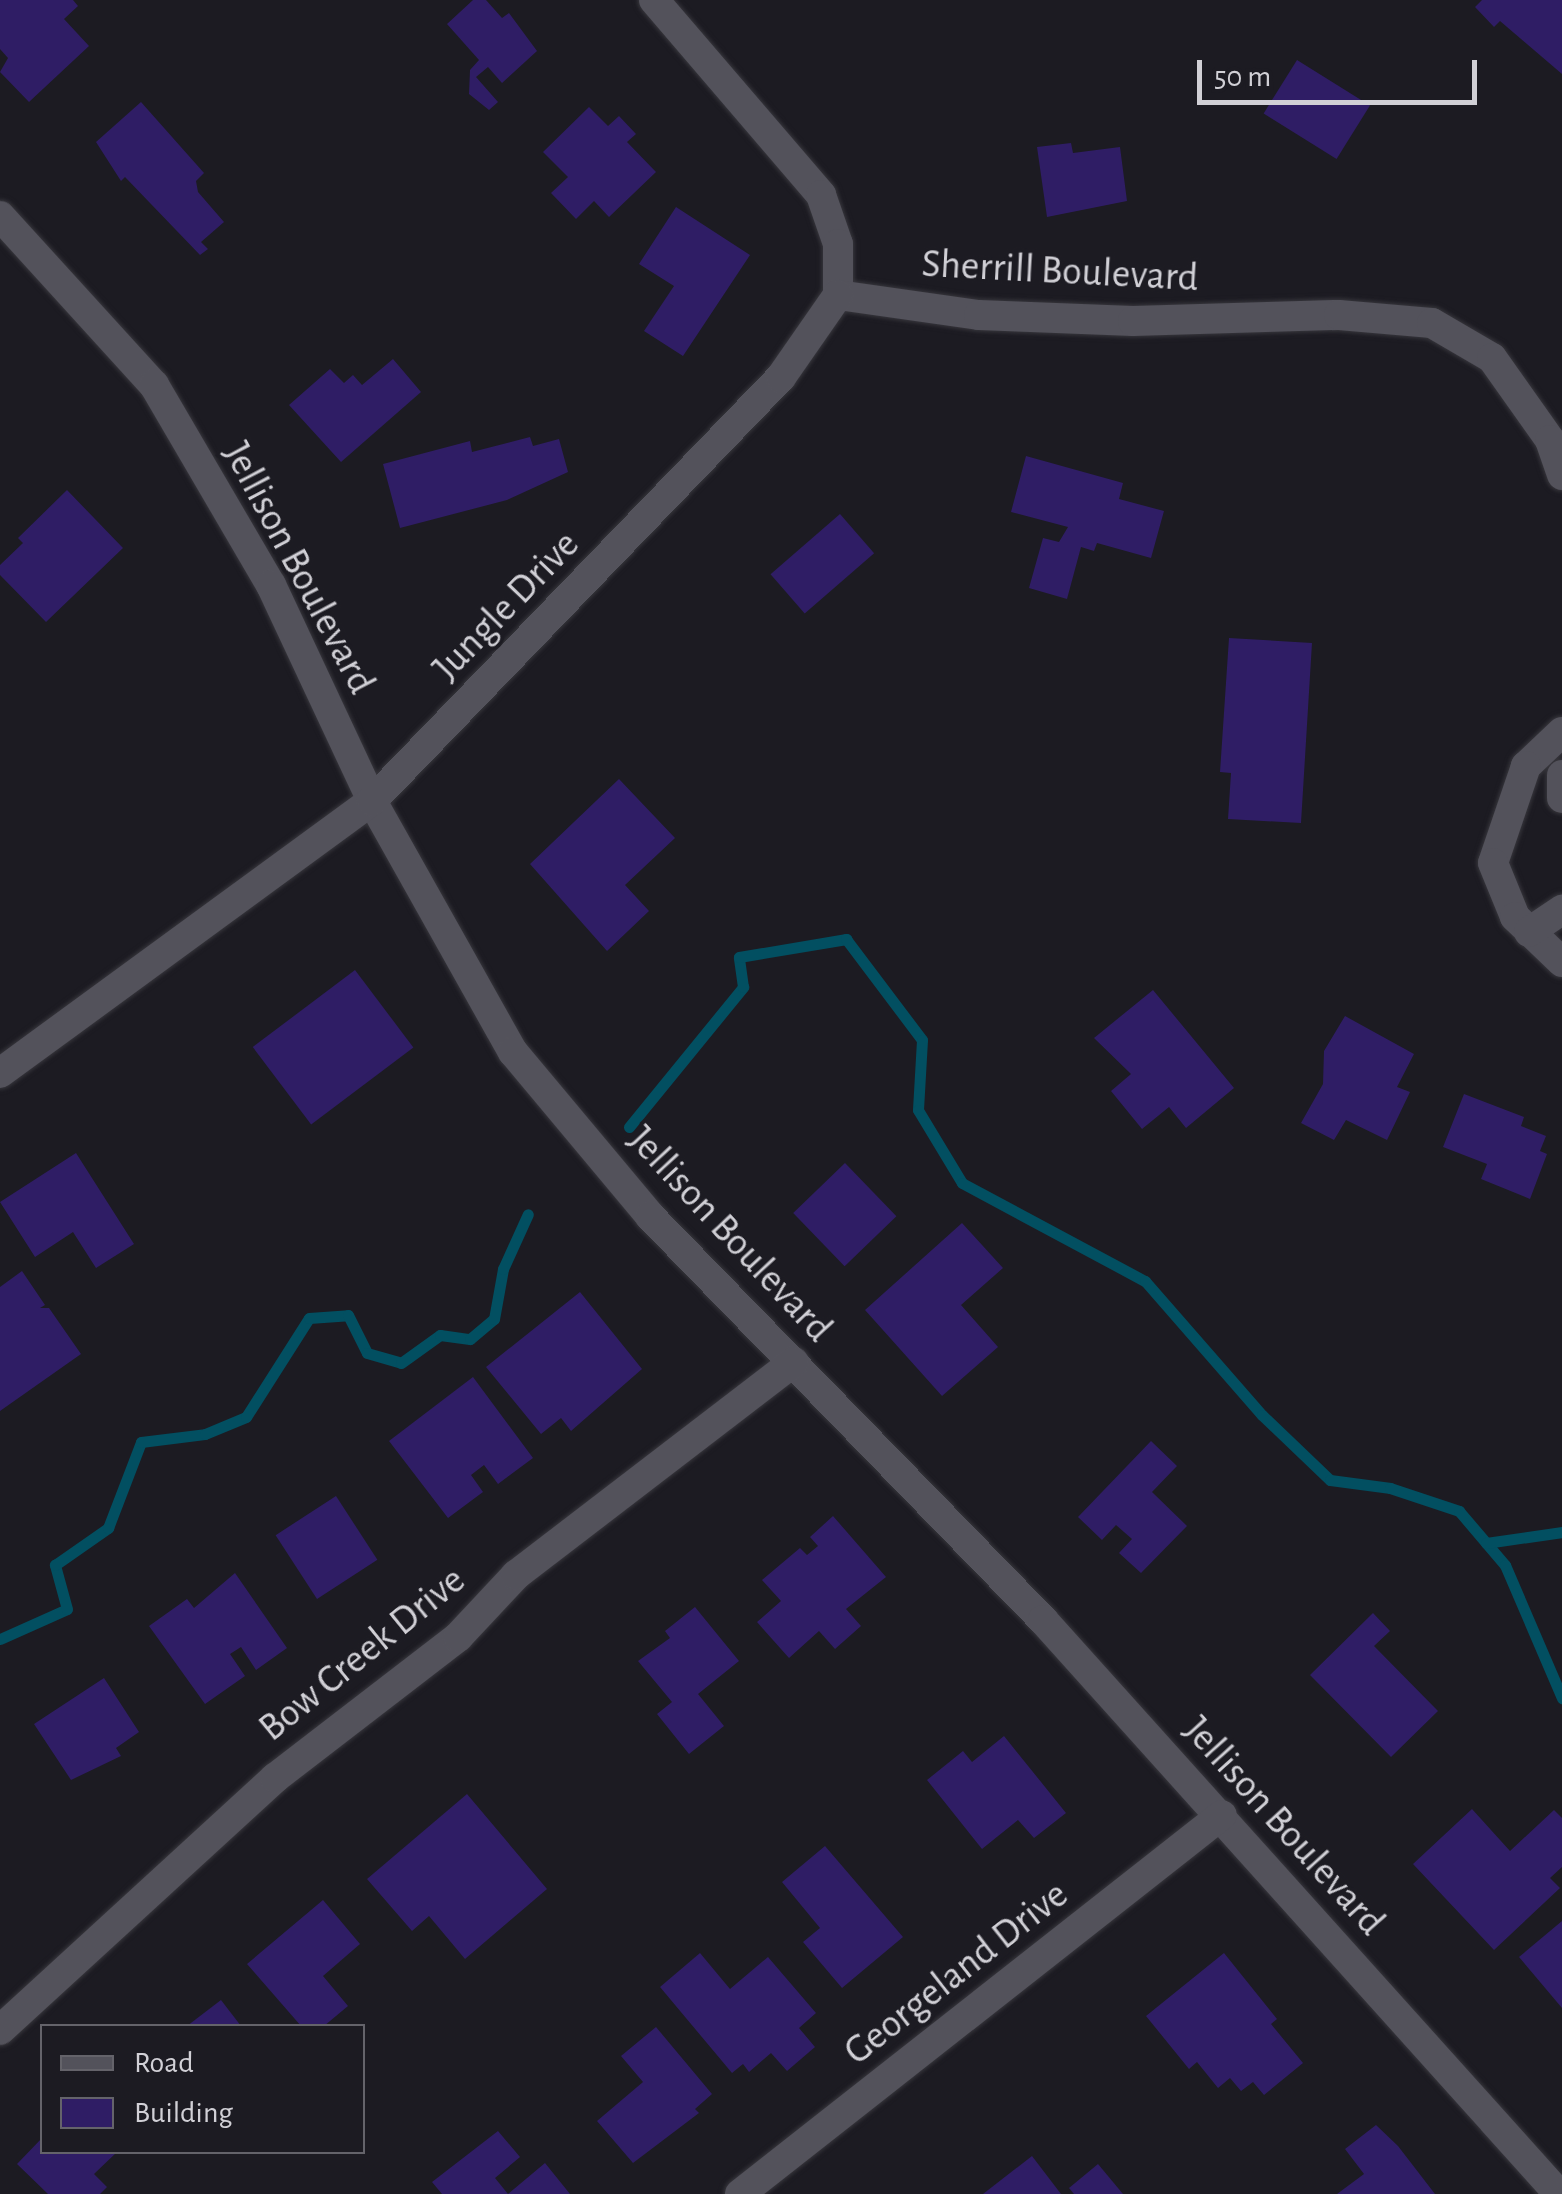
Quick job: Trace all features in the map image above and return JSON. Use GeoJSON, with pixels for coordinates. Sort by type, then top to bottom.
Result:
{"type":"FeatureCollection","features":[{"type":"Feature","properties":{"kind":"street"},"geometry":{"type":"LineString","coordinates":[[654,0],[822,195],[838,244],[838,296]]}},
{"type":"Feature","properties":{"kind":"street","name":"Jellison Boulevard"},"geometry":{"type":"LineString","coordinates":[[0,216],[154,386],[271,585],[372,801],[513,1052],[650,1216],[794,1362],[1222,1815],[1559,2194]]}},
{"type":"Feature","properties":{"kind":"street","name":"Sherrill Boulevard"},"geometry":{"type":"LineString","coordinates":[[838,296],[998,316],[1134,322],[1339,315],[1432,324],[1492,358],[1550,440],[1562,475]]}},
{"type":"Feature","properties":{"kind":"street","name":"Jungle Drive"},"geometry":{"type":"LineString","coordinates":[[0,1073],[372,801],[781,377],[838,296]]}},
{"type":"Feature","properties":{"kind":"street"},"geometry":{"type":"LineString","coordinates":[[1562,732],[1526,766],[1493,863],[1515,917],[1562,962]]}},
{"type":"Feature","properties":{"kind":"street"},"geometry":{"type":"LineString","coordinates":[[1562,774],[1562,798]]}},
{"type":"Feature","properties":{"kind":"street"},"geometry":{"type":"LineString","coordinates":[[1529,932],[1562,910]]}},
{"type":"Feature","properties":{"kind":"street","name":"Bow Creek Drive"},"geometry":{"type":"LineString","coordinates":[[0,2030],[275,1778],[458,1637],[516,1576],[794,1362]]}},
{"type":"Feature","properties":{"kind":"street","name":"Georgeland Drive"},"geometry":{"type":"LineString","coordinates":[[740,2194],[1222,1815]]}},
{"type":"Feature","properties":{"kind":"building"},"geometry":{"type":"Polygon","coordinates":[[[0,0],[73,0],[78,6],[64,19],[89,46],[29,102],[0,72],[8,58],[0,49],[0,0]]]}},
{"type":"Feature","properties":{"kind":"building"},"geometry":{"type":"Polygon","coordinates":[[[473,0],[486,0],[502,18],[509,13],[537,51],[502,83],[488,67],[476,77],[498,102],[489,110],[469,94],[470,70],[479,60],[447,24],[473,0]]]}},
{"type":"Feature","properties":{"kind":"building"},"geometry":{"type":"Polygon","coordinates":[[[1482,0],[1562,0],[1562,74],[1500,21],[1494,27],[1475,7],[1482,0]]]}},
{"type":"Feature","properties":{"kind":"building"},"geometry":{"type":"Polygon","coordinates":[[[1297,60],[1370,106],[1337,159],[1264,113],[1297,60]]]}},
{"type":"Feature","properties":{"kind":"building"},"geometry":{"type":"Polygon","coordinates":[[[141,102],[204,173],[196,181],[198,192],[224,222],[201,242],[208,249],[200,255],[125,177],[121,181],[96,142],[141,102]]]}},
{"type":"Feature","properties":{"kind":"building"},"geometry":{"type":"Polygon","coordinates":[[[589,107],[608,126],[619,116],[636,134],[627,142],[656,172],[609,217],[594,201],[576,219],[551,193],[568,177],[543,152],[589,107]]]}},
{"type":"Feature","properties":{"kind":"building"},"geometry":{"type":"Polygon","coordinates":[[[1071,143],[1073,153],[1120,147],[1127,201],[1047,217],[1037,147],[1071,143]]]}},
{"type":"Feature","properties":{"kind":"building"},"geometry":{"type":"Polygon","coordinates":[[[676,207],[750,255],[683,356],[644,331],[674,286],[639,264],[676,207]]]}},
{"type":"Feature","properties":{"kind":"building"},"geometry":{"type":"Polygon","coordinates":[[[393,359],[421,392],[341,462],[289,405],[330,369],[344,383],[353,375],[362,385],[393,359]]]}},
{"type":"Feature","properties":{"kind":"building"},"geometry":{"type":"Polygon","coordinates":[[[530,437],[533,446],[559,439],[568,472],[507,500],[400,528],[383,464],[470,441],[472,452],[530,437]]]}},
{"type":"Feature","properties":{"kind":"building"},"geometry":{"type":"Polygon","coordinates":[[[1026,456],[1123,483],[1119,499],[1164,511],[1151,558],[1097,543],[1094,551],[1081,547],[1067,599],[1029,588],[1043,538],[1059,542],[1068,527],[1011,512],[1026,456]]]}},
{"type":"Feature","properties":{"kind":"building"},"geometry":{"type":"Polygon","coordinates":[[[67,490],[123,548],[46,622],[0,575],[0,565],[23,543],[18,538],[67,490]]]}},
{"type":"Feature","properties":{"kind":"building"},"geometry":{"type":"Polygon","coordinates":[[[840,514],[874,553],[805,614],[771,574],[840,514]]]}},
{"type":"Feature","properties":{"kind":"building"},"geometry":{"type":"Polygon","coordinates":[[[1229,638],[1312,643],[1301,823],[1228,819],[1231,773],[1220,772],[1229,638]]]}},
{"type":"Feature","properties":{"kind":"building"},"geometry":{"type":"Polygon","coordinates":[[[619,779],[675,838],[625,885],[649,911],[607,951],[530,864],[619,779]]]}},
{"type":"Feature","properties":{"kind":"building"},"geometry":{"type":"Polygon","coordinates":[[[355,970],[413,1047],[311,1124],[253,1047],[355,970]]]}},
{"type":"Feature","properties":{"kind":"building"},"geometry":{"type":"Polygon","coordinates":[[[1153,990],[1234,1088],[1186,1128],[1169,1107],[1142,1129],[1111,1091],[1131,1074],[1094,1038],[1153,990]]]}},
{"type":"Feature","properties":{"kind":"building"},"geometry":{"type":"Polygon","coordinates":[[[1345,1016],[1414,1054],[1397,1087],[1410,1092],[1387,1140],[1346,1120],[1334,1140],[1301,1123],[1323,1084],[1324,1051],[1345,1016]]]}},
{"type":"Feature","properties":{"kind":"building"},"geometry":{"type":"Polygon","coordinates":[[[1464,1094],[1524,1117],[1521,1126],[1546,1136],[1540,1151],[1547,1154],[1530,1199],[1481,1179],[1487,1164],[1443,1147],[1464,1094]]]}},
{"type":"Feature","properties":{"kind":"building"},"geometry":{"type":"Polygon","coordinates":[[[76,1153],[134,1244],[96,1268],[73,1232],[35,1257],[0,1202],[76,1153]]]}},
{"type":"Feature","properties":{"kind":"building"},"geometry":{"type":"Polygon","coordinates":[[[845,1163],[896,1216],[845,1266],[793,1213],[845,1163]]]}},
{"type":"Feature","properties":{"kind":"building"},"geometry":{"type":"Polygon","coordinates":[[[962,1223],[1003,1268],[961,1305],[998,1347],[942,1396],[865,1310],[962,1223]]]}},
{"type":"Feature","properties":{"kind":"building"},"geometry":{"type":"Polygon","coordinates":[[[22,1271],[45,1305],[40,1308],[49,1308],[81,1354],[0,1411],[0,1287],[22,1271]]]}},
{"type":"Feature","properties":{"kind":"building"},"geometry":{"type":"Polygon","coordinates":[[[580,1292],[642,1369],[571,1431],[561,1418],[541,1434],[486,1367],[580,1292]]]}},
{"type":"Feature","properties":{"kind":"building"},"geometry":{"type":"Polygon","coordinates":[[[473,1377],[533,1458],[498,1484],[484,1465],[471,1475],[483,1492],[448,1518],[389,1441],[473,1377]]]}},
{"type":"Feature","properties":{"kind":"building"},"geometry":{"type":"Polygon","coordinates":[[[1151,1441],[1177,1466],[1152,1492],[1187,1526],[1141,1573],[1119,1553],[1132,1539],[1116,1525],[1102,1540],[1078,1517],[1151,1441]]]}},
{"type":"Feature","properties":{"kind":"building"},"geometry":{"type":"Polygon","coordinates":[[[336,1496],[377,1560],[317,1599],[276,1535],[336,1496]]]}},
{"type":"Feature","properties":{"kind":"building"},"geometry":{"type":"Polygon","coordinates":[[[833,1516],[886,1577],[846,1609],[861,1626],[835,1649],[819,1631],[789,1658],[757,1622],[781,1601],[762,1580],[800,1548],[807,1555],[818,1546],[810,1537],[833,1516]]]}},
{"type":"Feature","properties":{"kind":"building"},"geometry":{"type":"Polygon","coordinates":[[[235,1573],[287,1648],[256,1670],[241,1647],[230,1654],[245,1676],[205,1704],[149,1626],[187,1599],[194,1608],[235,1573]]]}},
{"type":"Feature","properties":{"kind":"building"},"geometry":{"type":"Polygon","coordinates":[[[695,1607],[739,1661],[698,1694],[724,1726],[689,1754],[657,1714],[672,1702],[638,1661],[670,1638],[665,1631],[695,1607]]]}},
{"type":"Feature","properties":{"kind":"building"},"geometry":{"type":"Polygon","coordinates":[[[1373,1613],[1390,1631],[1374,1646],[1438,1711],[1391,1757],[1310,1675],[1373,1613]]]}},
{"type":"Feature","properties":{"kind":"building"},"geometry":{"type":"Polygon","coordinates":[[[104,1678],[139,1732],[116,1748],[121,1756],[71,1780],[34,1724],[104,1678]]]}},
{"type":"Feature","properties":{"kind":"building"},"geometry":{"type":"Polygon","coordinates":[[[1004,1736],[1066,1813],[1034,1838],[1018,1820],[982,1849],[927,1780],[963,1751],[972,1762],[1004,1736]]]}},
{"type":"Feature","properties":{"kind":"building"},"geometry":{"type":"Polygon","coordinates":[[[467,1794],[547,1889],[465,1959],[429,1916],[412,1931],[367,1879],[467,1794]]]}},
{"type":"Feature","properties":{"kind":"building"},"geometry":{"type":"Polygon","coordinates":[[[1472,1809],[1510,1851],[1554,1810],[1562,1818],[1562,1867],[1550,1878],[1560,1888],[1494,1950],[1413,1864],[1472,1809]]]}},
{"type":"Feature","properties":{"kind":"building"},"geometry":{"type":"Polygon","coordinates":[[[825,1846],[903,1937],[842,1988],[803,1942],[820,1928],[782,1882],[825,1846]]]}},
{"type":"Feature","properties":{"kind":"building"},"geometry":{"type":"Polygon","coordinates":[[[323,1900],[360,1944],[323,1976],[348,2006],[326,2024],[299,2024],[247,1964],[323,1900]]]}},
{"type":"Feature","properties":{"kind":"building"},"geometry":{"type":"Polygon","coordinates":[[[1562,1921],[1562,2008],[1519,1957],[1562,1921]]]}},
{"type":"Feature","properties":{"kind":"building"},"geometry":{"type":"Polygon","coordinates":[[[700,1953],[730,1989],[768,1957],[816,2013],[799,2028],[815,2047],[787,2071],[771,2053],[749,2072],[743,2064],[732,2073],[660,1987],[700,1953]]]}},
{"type":"Feature","properties":{"kind":"building"},"geometry":{"type":"Polygon","coordinates":[[[1224,1953],[1277,2019],[1271,2024],[1303,2063],[1264,2095],[1253,2082],[1241,2091],[1230,2078],[1218,2088],[1197,2062],[1189,2069],[1146,2016],[1224,1953]]]}},
{"type":"Feature","properties":{"kind":"building"},"geometry":{"type":"Polygon","coordinates":[[[221,2000],[239,2024],[190,2024],[221,2000]]]}},
{"type":"Feature","properties":{"kind":"building"},"geometry":{"type":"Polygon","coordinates":[[[656,2027],[712,2094],[695,2109],[699,2113],[633,2163],[597,2121],[643,2082],[621,2056],[656,2027]]]}},
{"type":"Feature","properties":{"kind":"building"},"geometry":{"type":"Polygon","coordinates":[[[1376,2125],[1398,2146],[1435,2194],[1337,2194],[1364,2174],[1345,2149],[1376,2125]]]}},
{"type":"Feature","properties":{"kind":"building"},"geometry":{"type":"Polygon","coordinates":[[[498,2131],[520,2157],[495,2178],[508,2194],[442,2194],[432,2182],[498,2131]]]}},
{"type":"Feature","properties":{"kind":"building"},"geometry":{"type":"Polygon","coordinates":[[[40,2140],[40,2154],[115,2154],[94,2174],[107,2187],[100,2194],[48,2194],[17,2164],[40,2140]]]}},
{"type":"Feature","properties":{"kind":"building"},"geometry":{"type":"Polygon","coordinates":[[[1032,2156],[1061,2194],[983,2194],[1032,2156]]]}},
{"type":"Feature","properties":{"kind":"building"},"geometry":{"type":"Polygon","coordinates":[[[545,2163],[570,2194],[508,2194],[545,2163]]]}},
{"type":"Feature","properties":{"kind":"building"},"geometry":{"type":"Polygon","coordinates":[[[1098,2164],[1123,2194],[1074,2194],[1069,2188],[1098,2164]]]}},
{"type":"Feature","properties":{"kind":"waterway"},"geometry":{"type":"LineString","coordinates":[[629,1127],[743,987],[739,957],[846,939],[922,1040],[918,1110],[962,1183],[1145,1281],[1262,1415],[1330,1480],[1390,1488],[1459,1511],[1505,1565],[1562,1698]]}},
{"type":"Feature","properties":{"kind":"waterway"},"geometry":{"type":"LineString","coordinates":[[0,1639],[67,1609],[55,1565],[108,1528],[141,1442],[205,1434],[246,1417],[309,1318],[348,1315],[367,1353],[401,1363],[440,1335],[470,1339],[494,1319],[503,1269],[528,1214]]}},
{"type":"Feature","properties":{"kind":"waterway"},"geometry":{"type":"LineString","coordinates":[[1486,1543],[1562,1532]]}}]}
